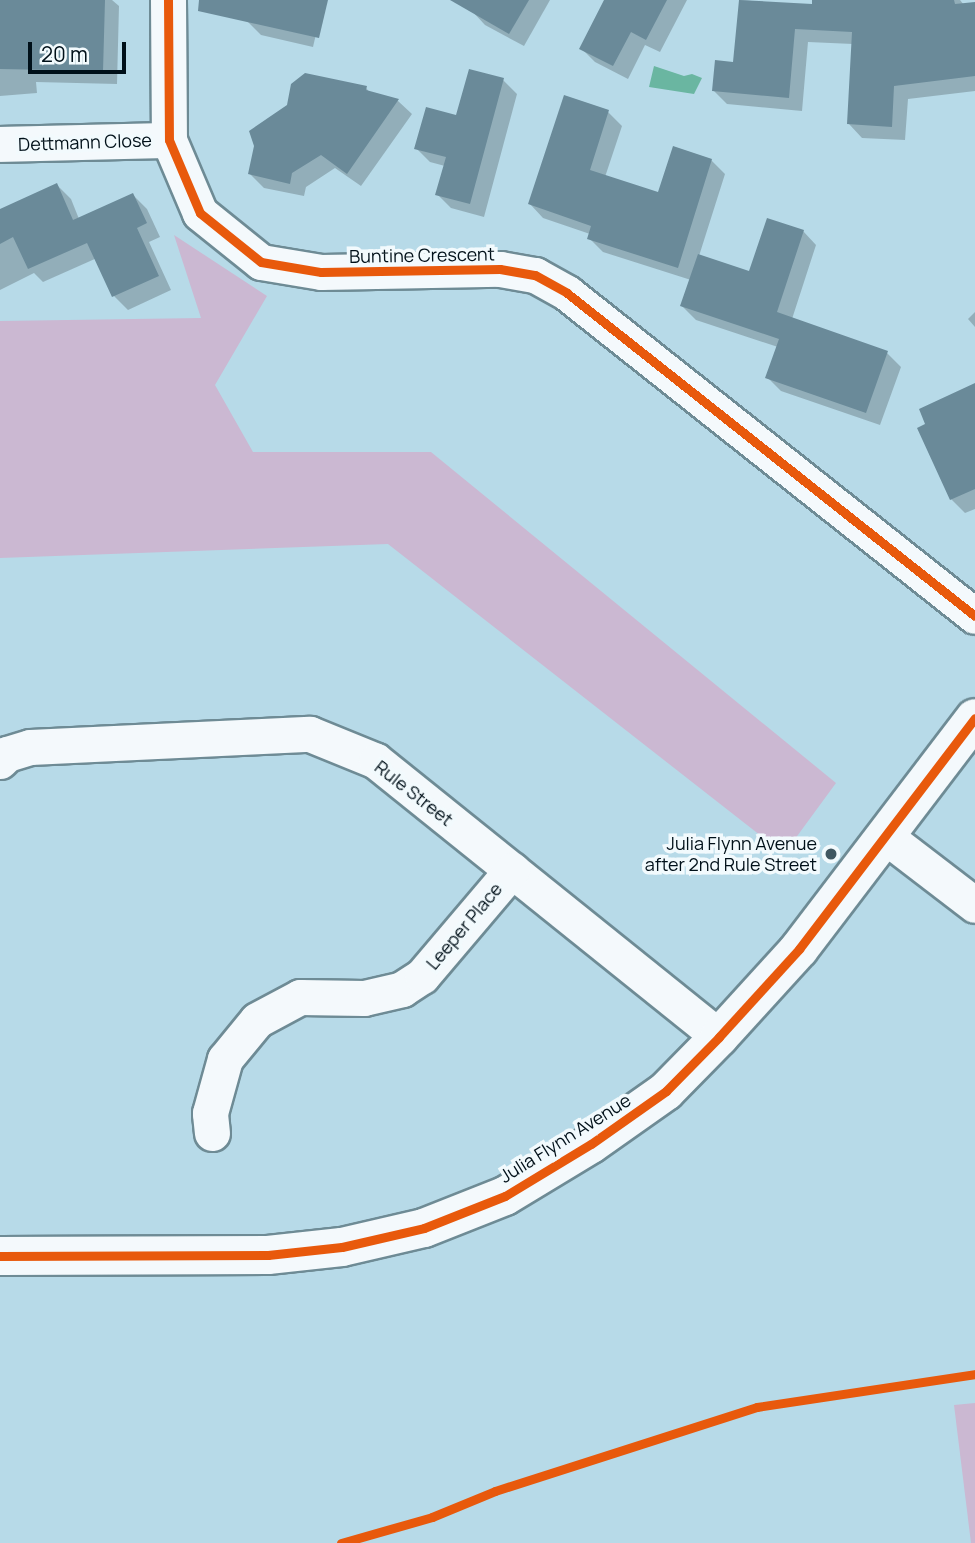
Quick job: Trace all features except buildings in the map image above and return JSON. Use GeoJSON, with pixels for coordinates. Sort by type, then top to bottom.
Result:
{"type":"FeatureCollection","features":[{"type":"Feature","properties":{"kind":"street","name":"Buntine Crescent"},"geometry":{"type":"LineString","coordinates":[[168,0],[169,139],[200,213],[261,262],[321,272],[500,269],[535,275],[567,293],[975,616]]}},
{"type":"Feature","properties":{"kind":"street","name":"Dettmann Close"},"geometry":{"type":"LineString","coordinates":[[0,144],[169,139]]}},
{"type":"Feature","properties":{"kind":"street","name":"Julia Flynn Avenue"},"geometry":{"type":"LineString","coordinates":[[0,1256],[268,1255],[348,1246],[424,1227],[505,1196],[591,1144],[666,1091],[799,949],[975,718]]}},
{"type":"Feature","properties":{"kind":"street","name":"Rule Street"},"geometry":{"type":"LineString","coordinates":[[0,761],[7,754],[30,747],[310,734],[376,761],[719,1037]]}},
{"type":"Feature","properties":{"kind":"street"},"geometry":{"type":"LineString","coordinates":[[885,836],[975,905]]}},
{"type":"Feature","properties":{"kind":"street","name":"Leeper Place"},"geometry":{"type":"LineString","coordinates":[[212,1133],[210,1113],[225,1059],[257,1020],[300,997],[364,998],[402,989],[422,976],[512,870]]}},
{"type":"Feature","properties":{"kind":"shaded area"},"geometry":{"type":"Polygon","coordinates":[[[654,66],[684,76],[692,74],[702,78],[694,94],[649,87],[654,66]]]}},
{"type":"Feature","properties":{"kind":"shaded area"},"geometry":{"type":"Polygon","coordinates":[[[174,235],[267,296],[215,385],[253,452],[431,452],[836,783],[784,854],[388,544],[0,558],[0,321],[201,318],[174,235]]]}},
{"type":"Feature","properties":{"kind":"shaded area"},"geometry":{"type":"Polygon","coordinates":[[[975,1403],[975,1543],[971,1543],[954,1405],[975,1403]]]}},
{"type":"Feature","properties":{"kind":"cycle path"},"geometry":{"type":"LineString","coordinates":[[168,0],[169,140],[200,213],[261,262],[321,272],[500,269],[535,275],[567,293],[975,616]]}},
{"type":"Feature","properties":{"kind":"cycle path"},"geometry":{"type":"LineString","coordinates":[[0,1256],[268,1255],[342,1247],[424,1228],[505,1196],[591,1144],[666,1091],[799,949],[975,718]]}},
{"type":"Feature","properties":{"kind":"cycle path"},"geometry":{"type":"LineString","coordinates":[[341,1543],[432,1517],[495,1491],[757,1407],[975,1374]]}},
{"type":"Feature","properties":{"kind":"place","name":"Julia Flynn Avenue after 2nd Rule Street"},"geometry":{"type":"Point","coordinates":[831,854]}}]}
